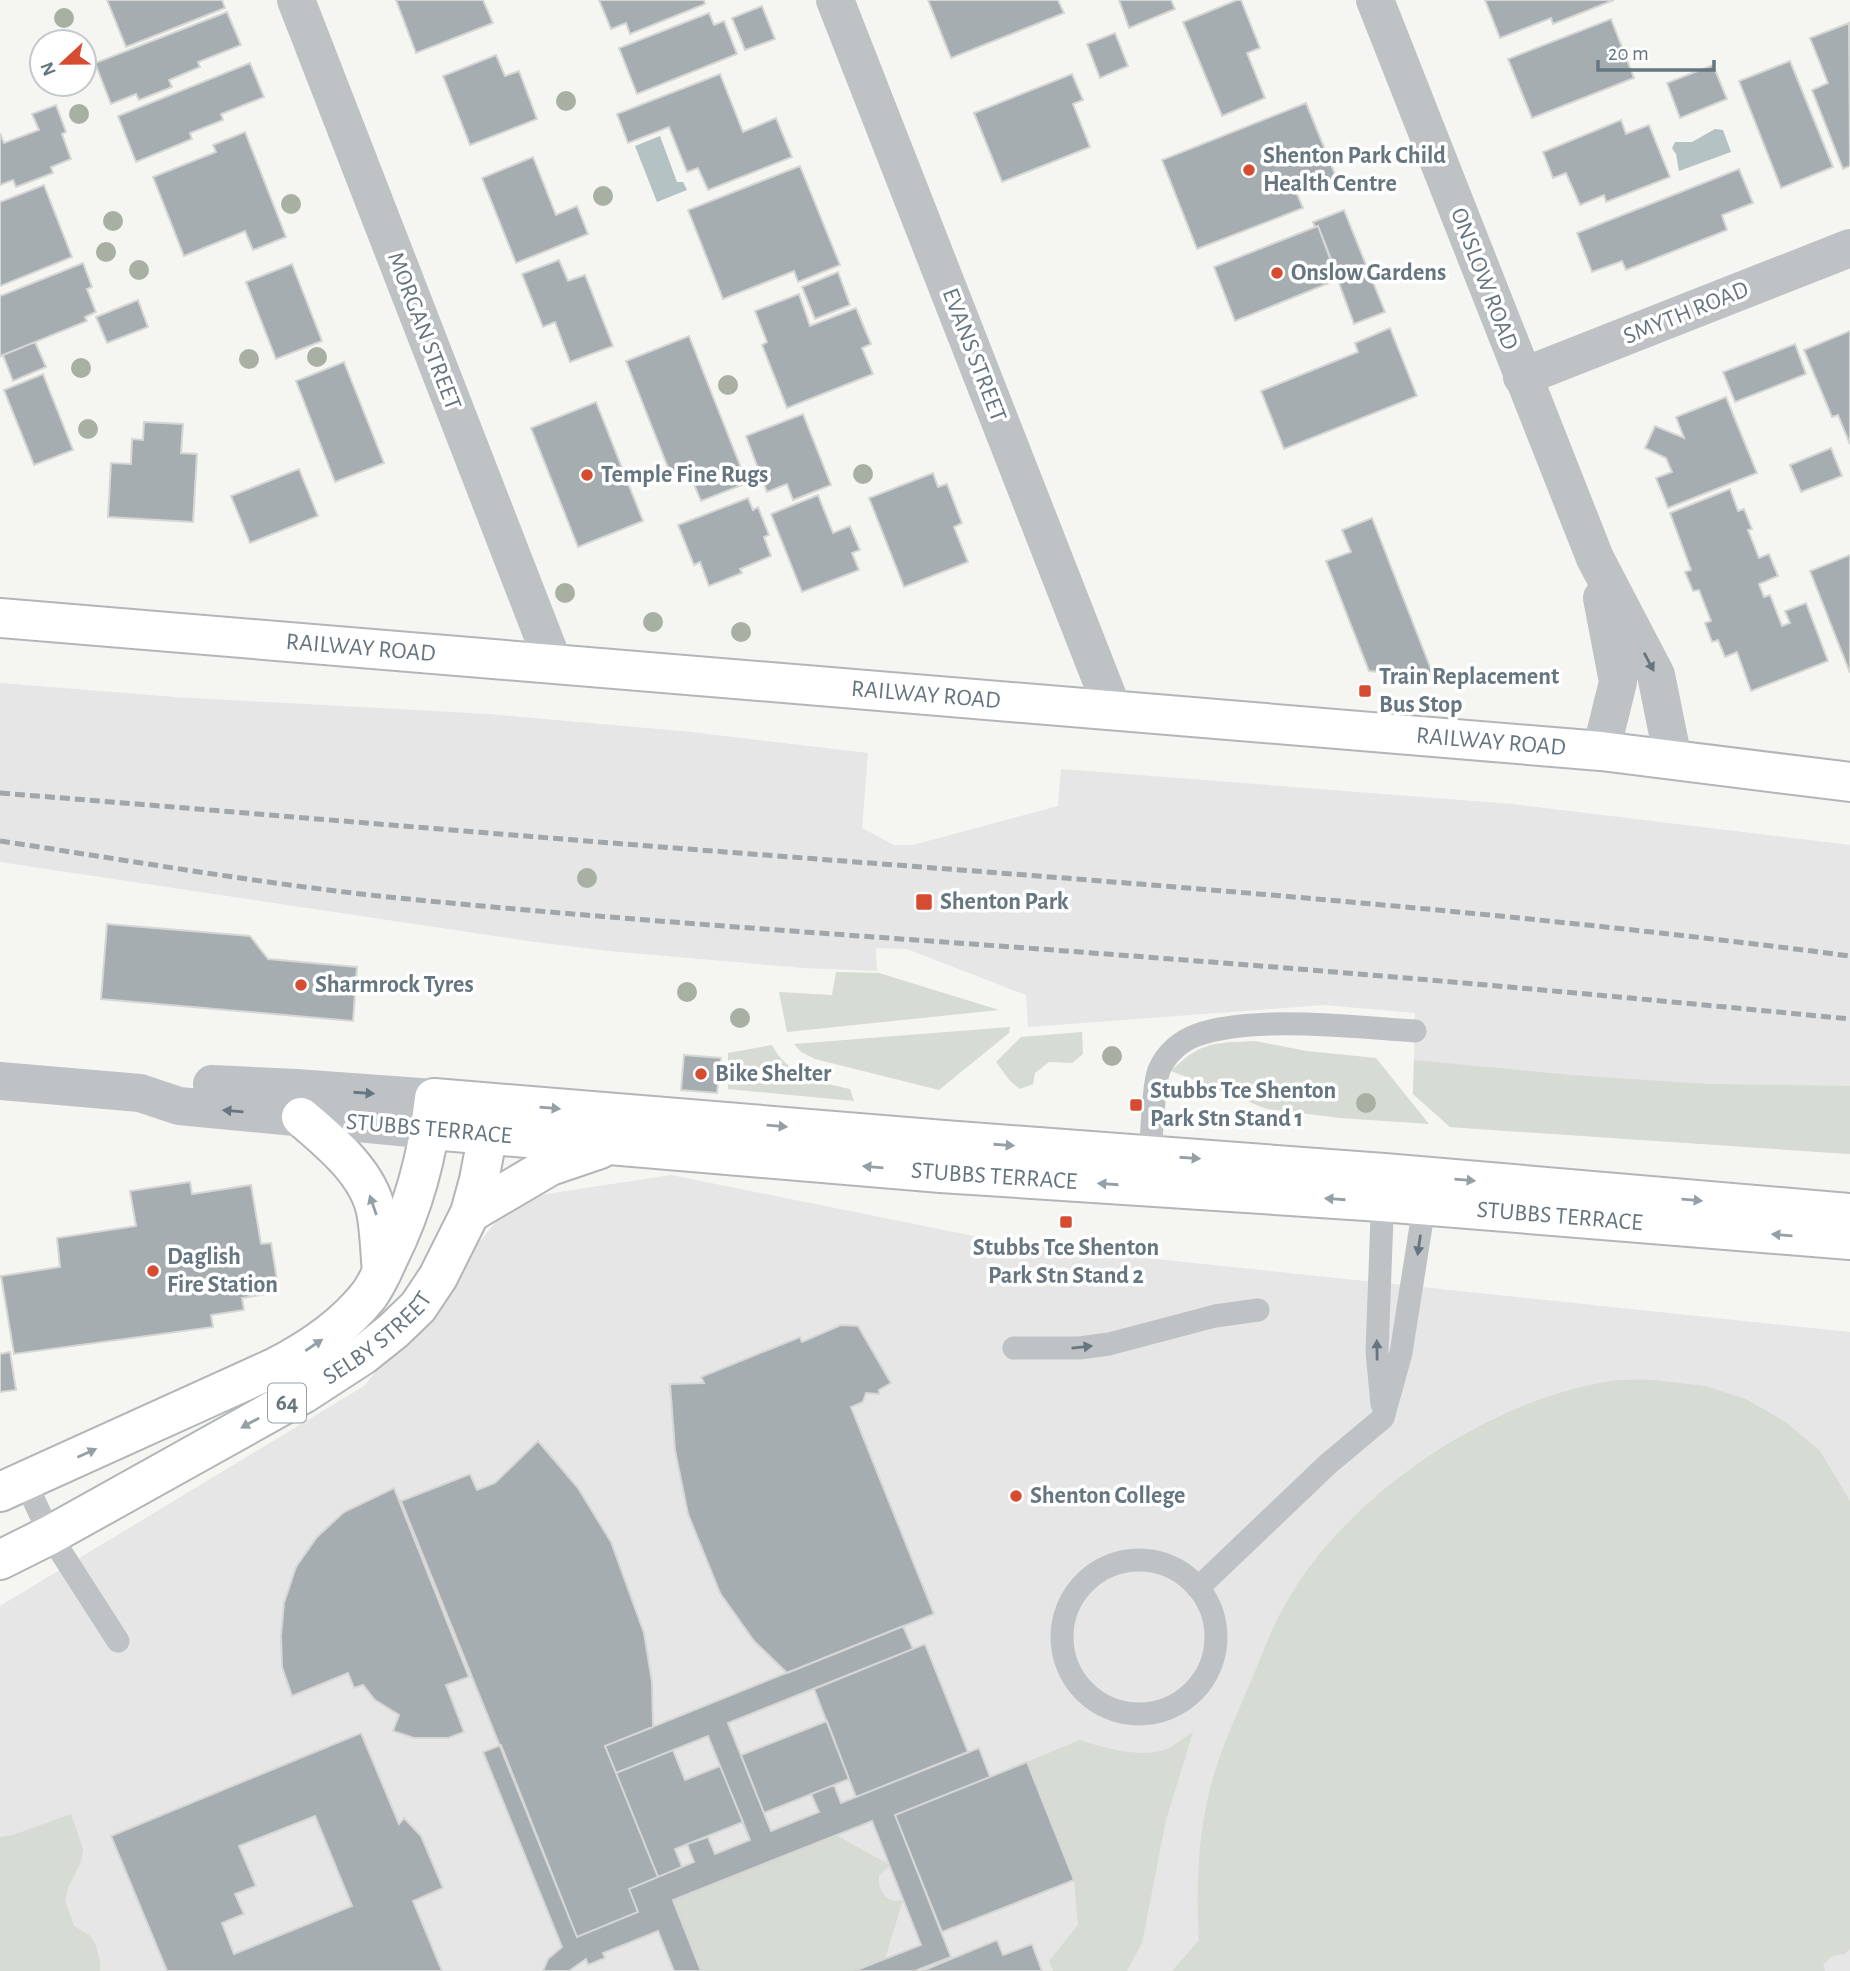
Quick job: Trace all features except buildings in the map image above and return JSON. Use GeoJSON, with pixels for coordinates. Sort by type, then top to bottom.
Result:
{"type":"FeatureCollection","features":[{"type":"Feature","properties":{"kind":"main road","name":"RAILWAY ROAD"},"geometry":{"type":"LineString","coordinates":[[0,618],[1601,751],[1850,782]]}},
{"type":"Feature","properties":{"kind":"main road","name":"STUBBS TERRACE"},"geometry":{"type":"LineString","coordinates":[[432,1114],[1150,1155],[1383,1187],[1850,1240]]}},
{"type":"Feature","properties":{"kind":"main road","name":"SELBY STREET"},"geometry":{"type":"LineString","coordinates":[[12,1487],[297,1356],[346,1320],[371,1293],[406,1223],[419,1184],[432,1114]]}},
{"type":"Feature","properties":{"kind":"main road"},"geometry":{"type":"LineString","coordinates":[[301,1117],[330,1142],[362,1181],[376,1208],[382,1272]]}},
{"type":"Feature","properties":{"kind":"main road","name":"STUBBS TERRACE"},"geometry":{"type":"LineString","coordinates":[[491,1119],[615,1145],[942,1173],[1383,1187]]}},
{"type":"Feature","properties":{"kind":"main road","name":"SELBY STREET"},"geometry":{"type":"LineString","coordinates":[[0,1560],[303,1394],[363,1355],[393,1331],[418,1307],[438,1277],[470,1213],[491,1119]]}},
{"type":"Feature","properties":{"kind":"main road"},"geometry":{"type":"LineString","coordinates":[[470,1213],[550,1166],[615,1145]]}},
{"type":"Feature","properties":{"kind":"main road","name":"STUBBS TERRACE"},"geometry":{"type":"LineString","coordinates":[[1426,1192],[1850,1213]]}},
{"type":"Feature","properties":{"kind":"street","name":"MORGAN STREET"},"geometry":{"type":"LineString","coordinates":[[296,0],[553,663]]}},
{"type":"Feature","properties":{"kind":"street","name":"EVANS STREET"},"geometry":{"type":"LineString","coordinates":[[835,0],[1113,710]]}},
{"type":"Feature","properties":{"kind":"street","name":"ONSLOW ROAD"},"geometry":{"type":"LineString","coordinates":[[1375,0],[1594,558],[1656,675],[1673,759]]}},
{"type":"Feature","properties":{"kind":"street","name":"SMYTH ROAD"},"geometry":{"type":"LineString","coordinates":[[1522,377],[1850,248]]}},
{"type":"Feature","properties":{"kind":"street","name":"ONSLOW ROAD"},"geometry":{"type":"LineString","coordinates":[[1594,558],[1618,682],[1601,751]]}},
{"type":"Feature","properties":{"kind":"street","name":"STUBBS TERRACE"},"geometry":{"type":"LineString","coordinates":[[0,1081],[140,1093],[178,1106],[301,1117],[432,1114]]}},
{"type":"Feature","properties":{"kind":"street","name":"STUBBS TERRACE"},"geometry":{"type":"LineString","coordinates":[[140,1093],[187,1084],[296,1088],[432,1114]]}},
{"type":"Feature","properties":{"kind":"lane"},"geometry":{"type":"LineString","coordinates":[[1150,1155],[1157,1074],[1166,1057],[1181,1042],[1195,1035],[1232,1027],[1264,1025],[1415,1031]]}},
{"type":"Feature","properties":{"kind":"lane"},"geometry":{"type":"LineString","coordinates":[[1383,1187],[1377,1352],[1383,1418]]}},
{"type":"Feature","properties":{"kind":"lane"},"geometry":{"type":"LineString","coordinates":[[1198,1588],[1328,1464],[1383,1418],[1401,1353],[1426,1192]]}},
{"type":"Feature","properties":{"kind":"lane"},"geometry":{"type":"LineString","coordinates":[[1014,1348],[1079,1348],[1109,1344],[1215,1316],[1258,1310]]}},
{"type":"Feature","properties":{"kind":"lane"},"geometry":{"type":"LineString","coordinates":[[12,1487],[50,1535],[118,1641]]}},
{"type":"Feature","properties":{"kind":"lane"},"geometry":{"type":"LineString","coordinates":[[1140,1560],[1172,1567],[1198,1588],[1206,1598],[1214,1622],[1215,1648],[1201,1684],[1182,1702],[1171,1708],[1145,1714],[1120,1712],[1096,1701],[1078,1683],[1066,1660],[1062,1635],[1067,1609],[1090,1578],[1108,1566],[1140,1560]]}},
{"type":"Feature","properties":{"kind":"shaded area"},"geometry":{"type":"Polygon","coordinates":[[[1715,129],[1723,130],[1731,152],[1679,171],[1672,148],[1675,142],[1692,142],[1715,129]]]}},
{"type":"Feature","properties":{"kind":"shaded area"},"geometry":{"type":"Polygon","coordinates":[[[660,136],[677,182],[683,182],[687,190],[657,202],[635,146],[660,136]]]}},
{"type":"Feature","properties":{"kind":"shaded area"},"geometry":{"type":"Polygon","coordinates":[[[0,683],[175,697],[488,714],[691,732],[868,753],[862,828],[894,845],[913,845],[1058,806],[1061,769],[1512,804],[1850,845],[1850,1154],[1450,1127],[1413,1094],[1415,1013],[1325,1005],[1028,1027],[1026,995],[907,949],[876,948],[877,971],[803,968],[609,951],[0,862],[0,683]]]}},
{"type":"Feature","properties":{"kind":"shaded area"},"geometry":{"type":"Polygon","coordinates":[[[836,972],[879,973],[999,1010],[787,1032],[779,992],[832,995],[836,972]]]}},
{"type":"Feature","properties":{"kind":"shaded area"},"geometry":{"type":"Polygon","coordinates":[[[1010,1027],[1009,1033],[939,1090],[815,1059],[801,1052],[794,1044],[1010,1027]]]}},
{"type":"Feature","properties":{"kind":"shaded area"},"geometry":{"type":"Polygon","coordinates":[[[1082,1032],[1083,1054],[1072,1063],[1049,1062],[1035,1073],[1033,1084],[1020,1089],[1010,1081],[996,1062],[1021,1037],[1082,1032]]]}},
{"type":"Feature","properties":{"kind":"shaded area"},"geometry":{"type":"Polygon","coordinates":[[[1255,1041],[1307,1051],[1376,1058],[1429,1124],[1340,1118],[1267,1109],[1171,1071],[1200,1049],[1229,1042],[1255,1041]]]}},
{"type":"Feature","properties":{"kind":"shaded area"},"geometry":{"type":"Polygon","coordinates":[[[772,1045],[786,1064],[805,1076],[850,1089],[854,1101],[728,1089],[728,1053],[772,1045]]]}},
{"type":"Feature","properties":{"kind":"shaded area"},"geometry":{"type":"Polygon","coordinates":[[[1414,1060],[1570,1075],[1708,1084],[1850,1086],[1850,1154],[1450,1127],[1413,1094],[1414,1060]]]}},
{"type":"Feature","properties":{"kind":"shaded area","name":"Shenton College"},"geometry":{"type":"Polygon","coordinates":[[[671,1175],[1013,1244],[1850,1332],[1850,1971],[0,1971],[0,1606],[364,1386],[514,1199],[671,1175]]]}},
{"type":"Feature","properties":{"kind":"shaded area"},"geometry":{"type":"Polygon","coordinates":[[[1654,1380],[1705,1386],[1746,1399],[1787,1423],[1820,1451],[1850,1501],[1850,1949],[1845,1954],[1832,1956],[1823,1965],[1825,1971],[1172,1971],[1199,1940],[1200,1850],[1206,1804],[1221,1753],[1276,1622],[1313,1562],[1346,1525],[1383,1490],[1424,1459],[1468,1432],[1514,1410],[1560,1393],[1612,1381],[1654,1380]]]}},
{"type":"Feature","properties":{"kind":"shaded area"},"geometry":{"type":"Polygon","coordinates":[[[1193,1732],[1166,1820],[1142,1943],[1127,1971],[1053,1971],[1049,1961],[1078,1925],[1074,1880],[1027,1762],[1080,1740],[1122,1751],[1154,1752],[1168,1749],[1193,1732]]]}},
{"type":"Feature","properties":{"kind":"shaded area"},"geometry":{"type":"Polygon","coordinates":[[[71,1814],[83,1849],[81,1862],[68,1888],[65,1901],[74,1926],[89,1935],[95,1943],[100,1971],[0,1971],[0,1837],[13,1835],[71,1814]]]}},
{"type":"Feature","properties":{"kind":"shaded area"},"geometry":{"type":"Polygon","coordinates":[[[836,1835],[890,1865],[879,1876],[880,1887],[888,1898],[903,1900],[885,1959],[854,1971],[701,1971],[673,1900],[836,1835]]]}},
{"type":"Feature","properties":{"kind":"railway"},"geometry":{"type":"LineString","coordinates":[[0,793],[1321,899],[1586,925],[1850,956]]}},
{"type":"Feature","properties":{"kind":"railway"},"geometry":{"type":"LineString","coordinates":[[0,841],[284,884],[478,906],[1341,972],[1850,1019]]}},
{"type":"Feature","properties":{"kind":"place","name":"Shenton Park Child Health Centre"},"geometry":{"type":"Point","coordinates":[1249,170]}},
{"type":"Feature","properties":{"kind":"place","name":"Onslow Gardens"},"geometry":{"type":"Point","coordinates":[1277,273]}},
{"type":"Feature","properties":{"kind":"place","name":"Temple Fine Rugs"},"geometry":{"type":"Point","coordinates":[587,475]}},
{"type":"Feature","properties":{"kind":"place","name":"Train Replacement Bus Stop"},"geometry":{"type":"Point","coordinates":[1365,691]}},
{"type":"Feature","properties":{"kind":"place","name":"Shenton Park"},"geometry":{"type":"Point","coordinates":[924,902]}},
{"type":"Feature","properties":{"kind":"place","name":"Sharmrock Tyres"},"geometry":{"type":"Point","coordinates":[301,985]}},
{"type":"Feature","properties":{"kind":"place","name":"Bike Shelter"},"geometry":{"type":"Point","coordinates":[701,1074]}},
{"type":"Feature","properties":{"kind":"place","name":"Stubbs Tce Shenton Park Stn Stand 1"},"geometry":{"type":"Point","coordinates":[1136,1105]}},
{"type":"Feature","properties":{"kind":"place","name":"Stubbs Tce Shenton Park Stn Stand 2"},"geometry":{"type":"Point","coordinates":[1066,1222]}},
{"type":"Feature","properties":{"kind":"place","name":"Daglish Fire Station"},"geometry":{"type":"Point","coordinates":[153,1271]}},
{"type":"Feature","properties":{"kind":"place","name":"Shenton College"},"geometry":{"type":"Point","coordinates":[1016,1496]}}]}
